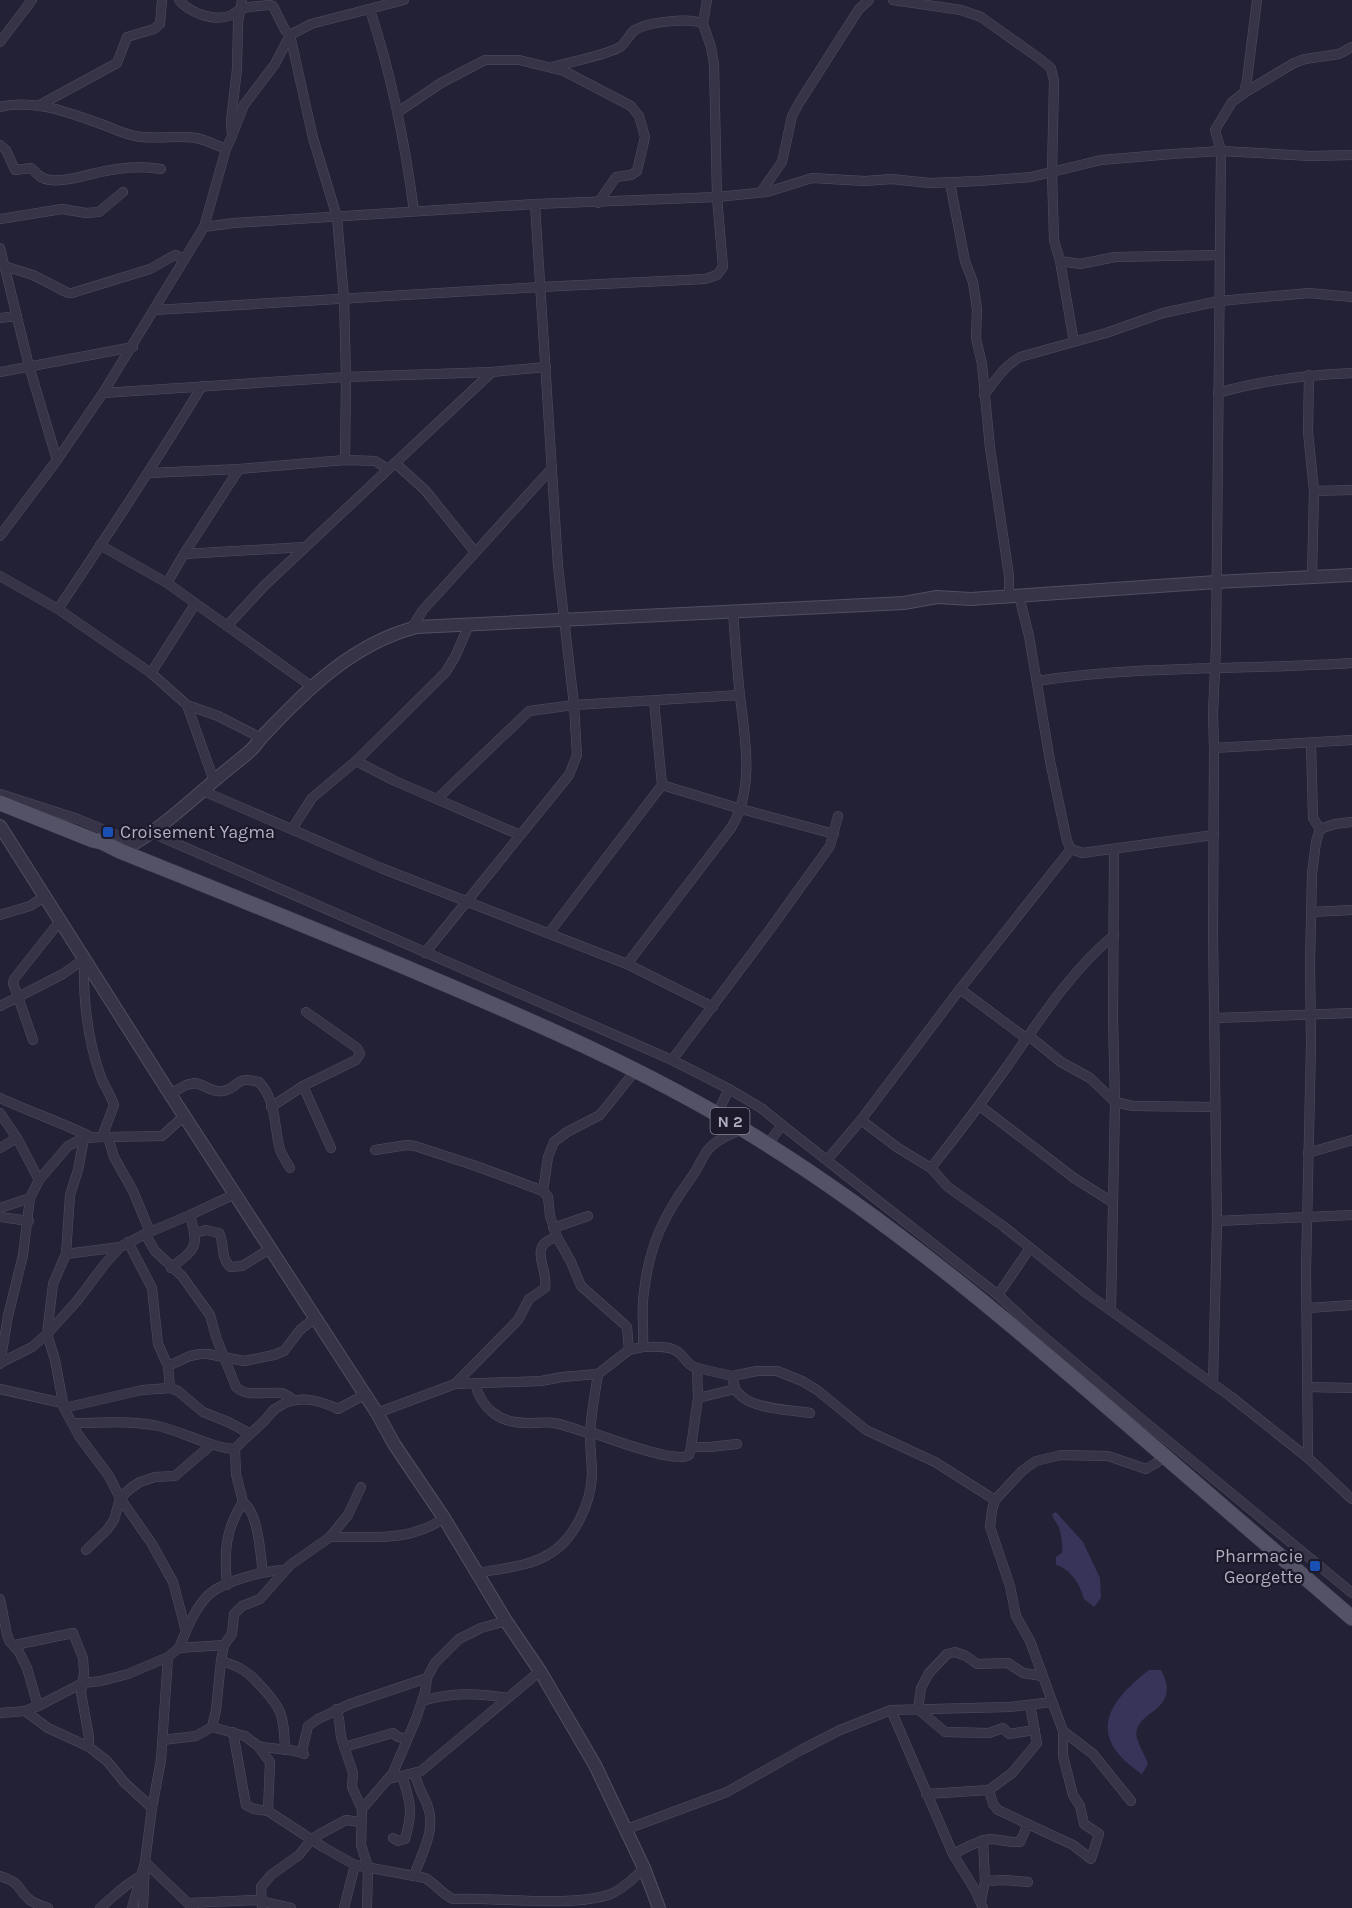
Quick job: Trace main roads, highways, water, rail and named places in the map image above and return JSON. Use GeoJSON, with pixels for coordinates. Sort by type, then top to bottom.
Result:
{"type":"FeatureCollection","features":[{"type":"Feature","properties":{"kind":"main road","name":"N 2"},"geometry":{"type":"LineString","coordinates":[[0,802],[485,1000],[690,1098],[767,1144],[847,1197],[930,1258],[1023,1334],[1352,1618]]}},
{"type":"Feature","properties":{"kind":"place","name":"Croisement Yagma"},"geometry":{"type":"Point","coordinates":[108,832]}},
{"type":"Feature","properties":{"kind":"place","name":"Pharmacie Georgette"},"geometry":{"type":"Point","coordinates":[1315,1566]}}]}
